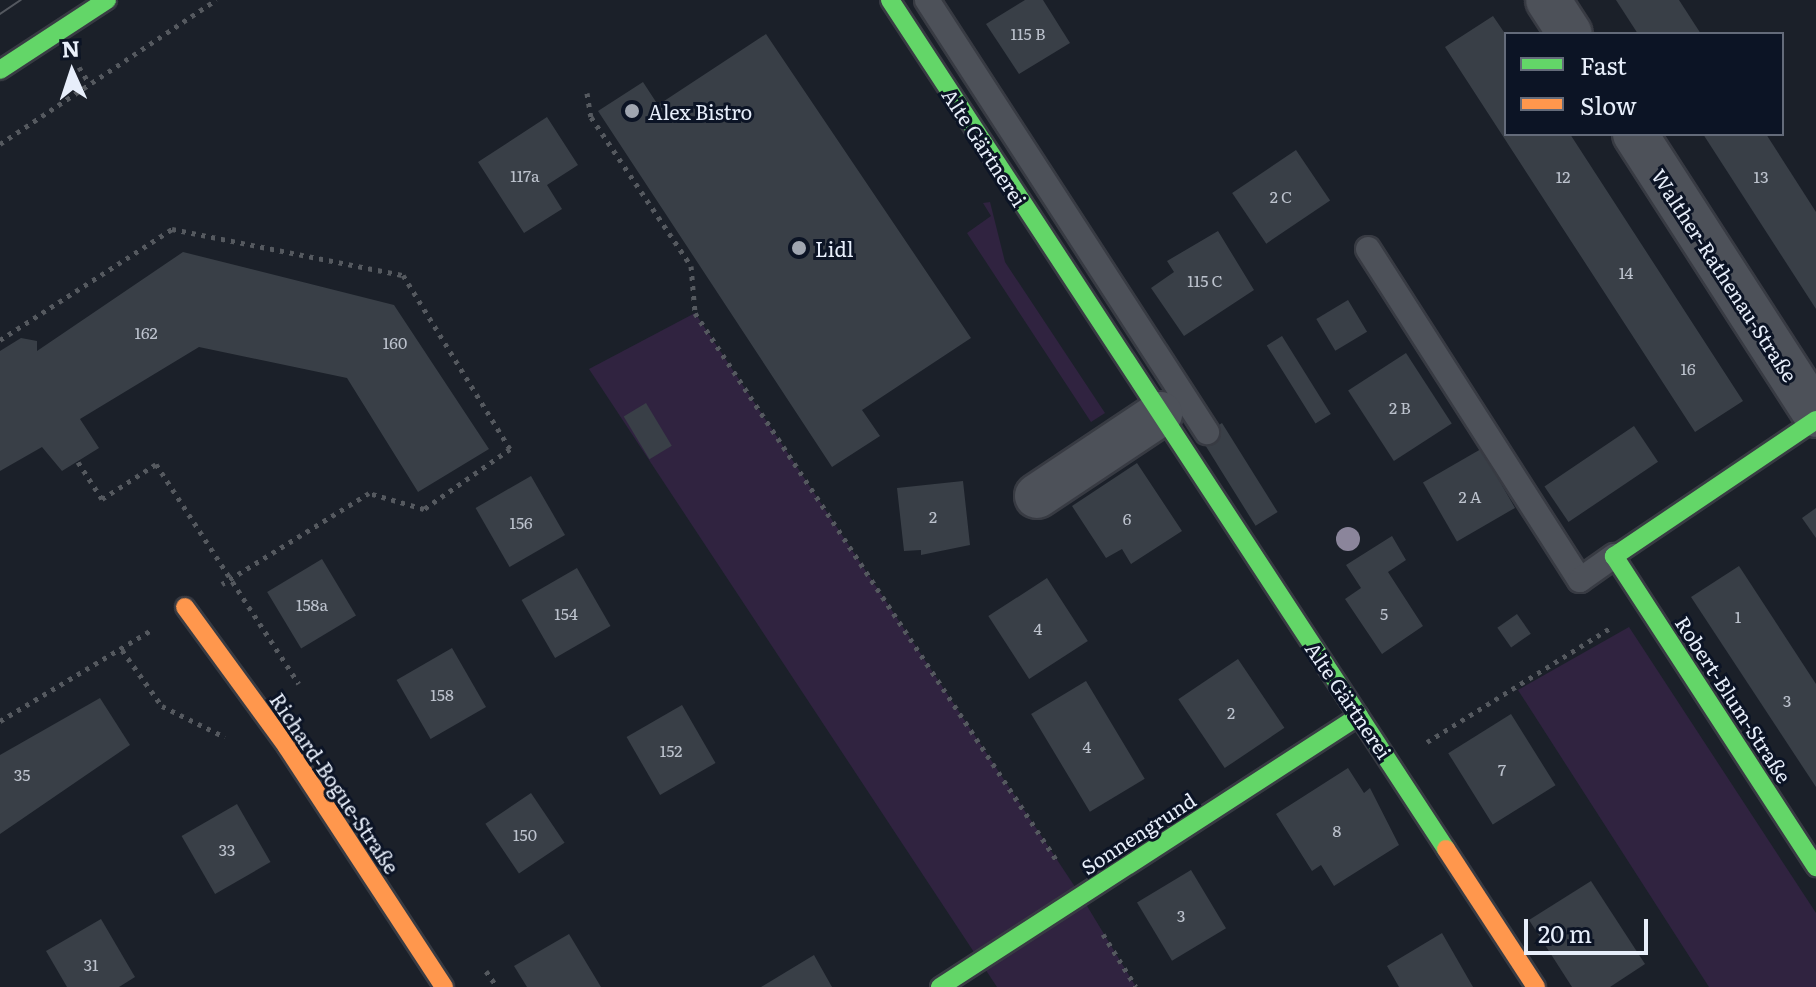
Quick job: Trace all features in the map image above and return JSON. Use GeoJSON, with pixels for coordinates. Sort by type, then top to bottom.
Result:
{"type":"FeatureCollection","features":[{"type":"Feature","properties":{"kind":"street"},"geometry":{"type":"LineString","coordinates":[[0,70],[107,0]]}},
{"type":"Feature","properties":{"kind":"street","name":"Alte Gärtnerei"},"geometry":{"type":"LineString","coordinates":[[890,0],[1536,987]]}},
{"type":"Feature","properties":{"kind":"street"},"geometry":{"type":"LineString","coordinates":[[1548,0],[1569,32]]}},
{"type":"Feature","properties":{"kind":"street","name":"Walther-Rathenau-Straße"},"geometry":{"type":"LineString","coordinates":[[1636,136],[1816,418]]}},
{"type":"Feature","properties":{"kind":"street"},"geometry":{"type":"LineString","coordinates":[[1037,496],[1160,414]]}},
{"type":"Feature","properties":{"kind":"street"},"geometry":{"type":"LineString","coordinates":[[1614,556],[1816,418]]}},
{"type":"Feature","properties":{"kind":"street","name":"Robert-Blum-Straße"},"geometry":{"type":"LineString","coordinates":[[1614,556],[1816,867]]}},
{"type":"Feature","properties":{"kind":"street","name":"Richard-Bogue-Straße"},"geometry":{"type":"LineString","coordinates":[[185,607],[287,747],[444,987]]}},
{"type":"Feature","properties":{"kind":"street","name":"Sonnengrund"},"geometry":{"type":"LineString","coordinates":[[940,987],[1359,716]]}},
{"type":"Feature","properties":{"kind":"lane"},"geometry":{"type":"LineString","coordinates":[[927,0],[1207,432]]}},
{"type":"Feature","properties":{"kind":"lane"},"geometry":{"type":"LineString","coordinates":[[1368,249],[1580,580],[1614,556]]}},
{"type":"Feature","properties":{"kind":"path"},"geometry":{"type":"LineString","coordinates":[[0,144],[216,0]]}},
{"type":"Feature","properties":{"kind":"path"},"geometry":{"type":"LineString","coordinates":[[587,93],[591,117],[691,266],[695,313],[1081,896],[1136,987]]}},
{"type":"Feature","properties":{"kind":"path"},"geometry":{"type":"LineString","coordinates":[[0,340],[172,229],[403,275],[510,449],[424,509],[369,493],[185,607],[122,650],[0,721]]}},
{"type":"Feature","properties":{"kind":"path"},"geometry":{"type":"LineString","coordinates":[[78,462],[102,499],[156,464],[231,578]]}},
{"type":"Feature","properties":{"kind":"path"},"geometry":{"type":"LineString","coordinates":[[1392,763],[1646,604]]}},
{"type":"Feature","properties":{"kind":"path"},"geometry":{"type":"LineString","coordinates":[[122,650],[162,706],[230,739]]}},
{"type":"Feature","properties":{"kind":"shaded area"},"geometry":{"type":"Polygon","coordinates":[[[990,202],[1005,262],[1105,413],[1091,422],[967,233],[991,216],[983,203],[990,202]]]}},
{"type":"Feature","properties":{"kind":"shaded area"},"geometry":{"type":"Polygon","coordinates":[[[695,313],[1081,896],[1136,987],[997,987],[589,369],[695,313]]]}},
{"type":"Feature","properties":{"kind":"shaded area"},"geometry":{"type":"Polygon","coordinates":[[[1629,627],[1816,913],[1816,987],[1709,987],[1518,690],[1629,627]]]}},
{"type":"Feature","properties":{"kind":"building"},"geometry":{"type":"Polygon","coordinates":[[[1025,0],[1043,0],[1070,43],[1019,74],[986,24],[1025,0]]]}},
{"type":"Feature","properties":{"kind":"building"},"geometry":{"type":"Polygon","coordinates":[[[1616,0],[1679,0],[1700,32],[1637,32],[1616,0]]]}},
{"type":"Feature","properties":{"kind":"building"},"geometry":{"type":"Polygon","coordinates":[[[1493,16],[1504,32],[1504,136],[1571,136],[1743,401],[1695,432],[1445,47],[1493,16]]]}},
{"type":"Feature","properties":{"kind":"building","name":"Lidl"},"geometry":{"type":"Polygon","coordinates":[[[766,34],[971,338],[862,410],[880,436],[832,467],[598,111],[643,82],[658,105],[766,34]]]}},
{"type":"Feature","properties":{"kind":"building"},"geometry":{"type":"Polygon","coordinates":[[[547,117],[578,165],[547,185],[562,209],[524,233],[478,162],[547,117]]]}},
{"type":"Feature","properties":{"kind":"building"},"geometry":{"type":"Polygon","coordinates":[[[1704,136],[1767,136],[1816,212],[1816,309],[1704,136]]]}},
{"type":"Feature","properties":{"kind":"building"},"geometry":{"type":"Polygon","coordinates":[[[1296,150],[1330,201],[1266,244],[1232,193],[1296,150]]]}},
{"type":"Feature","properties":{"kind":"building"},"geometry":{"type":"Polygon","coordinates":[[[1218,231],[1254,290],[1184,336],[1151,288],[1174,272],[1167,261],[1218,231]]]}},
{"type":"Feature","properties":{"kind":"building"},"geometry":{"type":"Polygon","coordinates":[[[183,252],[394,305],[489,449],[418,492],[347,378],[199,347],[80,419],[99,448],[62,471],[42,447],[0,471],[0,351],[21,338],[37,341],[37,351],[183,252]]]}},
{"type":"Feature","properties":{"kind":"building"},"geometry":{"type":"Polygon","coordinates":[[[1348,300],[1367,332],[1335,351],[1316,319],[1348,300]]]}},
{"type":"Feature","properties":{"kind":"building"},"geometry":{"type":"Polygon","coordinates":[[[1282,336],[1331,414],[1315,424],[1267,346],[1282,336]]]}},
{"type":"Feature","properties":{"kind":"building"},"geometry":{"type":"Polygon","coordinates":[[[1406,353],[1452,423],[1394,461],[1348,391],[1406,353]]]}},
{"type":"Feature","properties":{"kind":"building"},"geometry":{"type":"Polygon","coordinates":[[[646,403],[672,446],[649,459],[624,416],[646,403]]]}},
{"type":"Feature","properties":{"kind":"building"},"geometry":{"type":"Polygon","coordinates":[[[1222,423],[1278,512],[1256,526],[1200,437],[1222,423]]]}},
{"type":"Feature","properties":{"kind":"building"},"geometry":{"type":"Polygon","coordinates":[[[1634,426],[1658,462],[1569,522],[1544,486],[1634,426]]]}},
{"type":"Feature","properties":{"kind":"building"},"geometry":{"type":"Polygon","coordinates":[[[1481,449],[1515,508],[1457,541],[1423,482],[1481,449]]]}},
{"type":"Feature","properties":{"kind":"building"},"geometry":{"type":"Polygon","coordinates":[[[1137,463],[1182,531],[1131,564],[1122,549],[1106,558],[1072,506],[1137,463]]]}},
{"type":"Feature","properties":{"kind":"building"},"geometry":{"type":"Polygon","coordinates":[[[531,476],[565,535],[510,567],[476,508],[531,476]]]}},
{"type":"Feature","properties":{"kind":"building"},"geometry":{"type":"Polygon","coordinates":[[[963,481],[970,545],[921,555],[921,550],[904,551],[897,488],[963,481]]]}},
{"type":"Feature","properties":{"kind":"building"},"geometry":{"type":"Polygon","coordinates":[[[1816,508],[1816,538],[1802,518],[1816,508]]]}},
{"type":"Feature","properties":{"kind":"building"},"geometry":{"type":"Polygon","coordinates":[[[1392,536],[1406,560],[1388,572],[1423,626],[1382,654],[1345,599],[1361,588],[1346,565],[1392,536]]]}},
{"type":"Feature","properties":{"kind":"building"},"geometry":{"type":"Polygon","coordinates":[[[322,559],[356,616],[301,649],[267,592],[322,559]]]}},
{"type":"Feature","properties":{"kind":"building"},"geometry":{"type":"Polygon","coordinates":[[[1739,566],[1816,684],[1816,787],[1691,597],[1739,566]]]}},
{"type":"Feature","properties":{"kind":"building"},"geometry":{"type":"Polygon","coordinates":[[[577,568],[610,626],[555,658],[522,600],[577,568]]]}},
{"type":"Feature","properties":{"kind":"building"},"geometry":{"type":"Polygon","coordinates":[[[1047,578],[1088,641],[1029,679],[988,616],[1047,578]]]}},
{"type":"Feature","properties":{"kind":"building"},"geometry":{"type":"Polygon","coordinates":[[[1517,614],[1531,634],[1511,647],[1497,628],[1517,614]]]}},
{"type":"Feature","properties":{"kind":"building"},"geometry":{"type":"Polygon","coordinates":[[[452,648],[486,707],[431,739],[397,680],[452,648]]]}},
{"type":"Feature","properties":{"kind":"building"},"geometry":{"type":"Polygon","coordinates":[[[1238,659],[1284,728],[1225,768],[1178,699],[1238,659]]]}},
{"type":"Feature","properties":{"kind":"building"},"geometry":{"type":"Polygon","coordinates":[[[1086,681],[1145,779],[1090,812],[1031,714],[1086,681]]]}},
{"type":"Feature","properties":{"kind":"building"},"geometry":{"type":"Polygon","coordinates":[[[100,698],[130,745],[0,834],[0,755],[100,698]]]}},
{"type":"Feature","properties":{"kind":"building"},"geometry":{"type":"Polygon","coordinates":[[[682,705],[716,763],[660,795],[627,737],[682,705]]]}},
{"type":"Feature","properties":{"kind":"building"},"geometry":{"type":"Polygon","coordinates":[[[1511,714],[1556,785],[1493,824],[1448,753],[1511,714]]]}},
{"type":"Feature","properties":{"kind":"building"},"geometry":{"type":"Polygon","coordinates":[[[1348,768],[1364,793],[1370,788],[1399,845],[1334,886],[1321,865],[1312,871],[1276,814],[1348,768]]]}},
{"type":"Feature","properties":{"kind":"building"},"geometry":{"type":"Polygon","coordinates":[[[531,793],[565,843],[519,873],[485,824],[531,793]]]}},
{"type":"Feature","properties":{"kind":"building"},"geometry":{"type":"Polygon","coordinates":[[[237,804],[270,862],[215,894],[182,836],[237,804]]]}},
{"type":"Feature","properties":{"kind":"building"},"geometry":{"type":"Polygon","coordinates":[[[1191,870],[1226,928],[1172,961],[1137,902],[1191,870]]]}},
{"type":"Feature","properties":{"kind":"building"},"geometry":{"type":"Polygon","coordinates":[[[1591,881],[1645,964],[1610,987],[1572,987],[1529,920],[1591,881]]]}},
{"type":"Feature","properties":{"kind":"building"},"geometry":{"type":"Polygon","coordinates":[[[101,919],[135,977],[119,987],[67,987],[46,951],[101,919]]]}},
{"type":"Feature","properties":{"kind":"building"},"geometry":{"type":"Polygon","coordinates":[[[1442,933],[1473,987],[1399,987],[1387,966],[1442,933]]]}},
{"type":"Feature","properties":{"kind":"building"},"geometry":{"type":"Polygon","coordinates":[[[569,934],[601,987],[527,987],[514,966],[569,934]]]}},
{"type":"Feature","properties":{"kind":"building"},"geometry":{"type":"Polygon","coordinates":[[[814,955],[832,987],[761,987],[814,955]]]}},
{"type":"Feature","properties":{"kind":"tram line"},"geometry":{"type":"LineString","coordinates":[[0,14],[21,0]]}},
{"type":"Feature","properties":{"kind":"traffic: fast"},"geometry":{"type":"LineString","coordinates":[[0,70],[107,0]]}},
{"type":"Feature","properties":{"kind":"traffic: fast"},"geometry":{"type":"LineString","coordinates":[[890,0],[1446,849]]}},
{"type":"Feature","properties":{"kind":"traffic: fast"},"geometry":{"type":"LineString","coordinates":[[1816,420],[1614,556],[1816,867]]}},
{"type":"Feature","properties":{"kind":"traffic: fast"},"geometry":{"type":"LineString","coordinates":[[940,987],[1359,716]]}},
{"type":"Feature","properties":{"kind":"traffic: slow"},"geometry":{"type":"LineString","coordinates":[[185,607],[287,747],[444,987]]}},
{"type":"Feature","properties":{"kind":"traffic: slow"},"geometry":{"type":"LineString","coordinates":[[1446,849],[1536,987]]}},
{"type":"Feature","properties":{"kind":"place","name":"Alex Bistro"},"geometry":{"type":"Point","coordinates":[632,111]}},
{"type":"Feature","properties":{"kind":"place","name":"Lidl"},"geometry":{"type":"Point","coordinates":[799,248]}}]}
